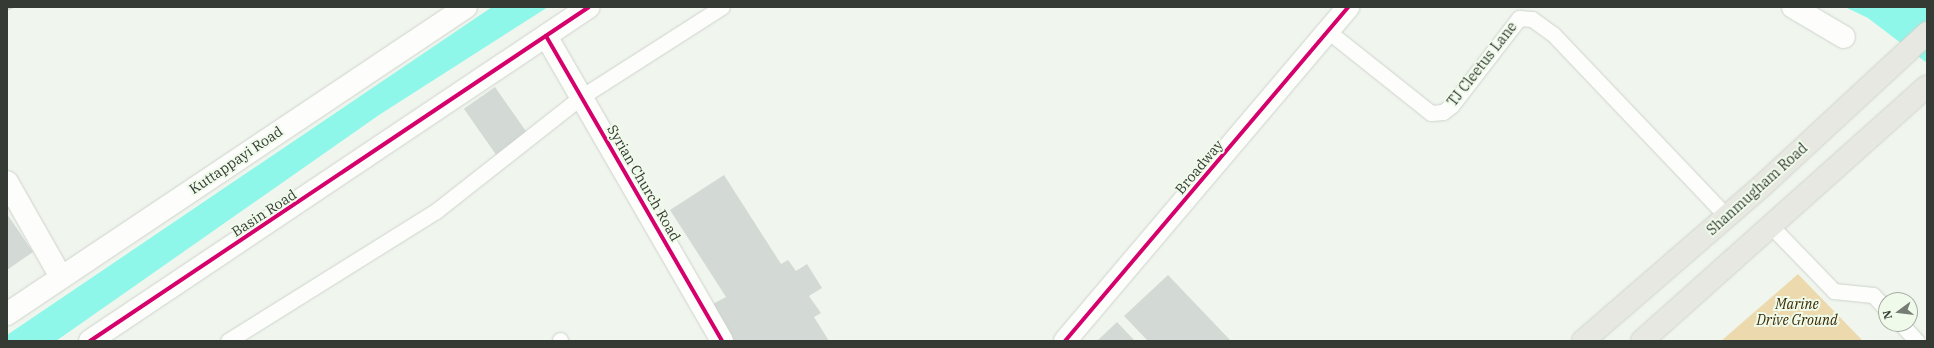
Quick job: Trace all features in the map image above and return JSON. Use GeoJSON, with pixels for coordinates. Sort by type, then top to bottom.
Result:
{"type":"FeatureCollection","features":[{"type":"Feature","properties":{"kind":"main road","name":"Shanmugham Road"},"geometry":{"type":"LineString","coordinates":[[1583,341],[1763,185],[1927,33]]}},
{"type":"Feature","properties":{"kind":"main road"},"geometry":{"type":"LineString","coordinates":[[1642,341],[1927,86]]}},
{"type":"Feature","properties":{"kind":"street","name":"Kuttappayi Road"},"geometry":{"type":"LineString","coordinates":[[7,314],[466,7]]}},
{"type":"Feature","properties":{"kind":"street","name":"Basin Road"},"geometry":{"type":"LineString","coordinates":[[90,341],[589,7]]}},
{"type":"Feature","properties":{"kind":"street","name":"Broadway"},"geometry":{"type":"LineString","coordinates":[[1065,341],[1329,32],[1348,7]]}},
{"type":"Feature","properties":{"kind":"street"},"geometry":{"type":"LineString","coordinates":[[1794,7],[1844,37]]}},
{"type":"Feature","properties":{"kind":"street","name":"Syrian Church Road"},"geometry":{"type":"LineString","coordinates":[[546,36],[722,341]]}},
{"type":"Feature","properties":{"kind":"street"},"geometry":{"type":"LineString","coordinates":[[7,182],[61,277]]}},
{"type":"Feature","properties":{"kind":"lane"},"geometry":{"type":"LineString","coordinates":[[228,341],[436,211],[581,97],[722,7]]}},
{"type":"Feature","properties":{"kind":"lane","name":"TJ Cleetus Lane"},"geometry":{"type":"LineString","coordinates":[[1329,32],[1431,113],[1443,112],[1452,105],[1518,18],[1532,20],[1553,34],[1726,217]]}},
{"type":"Feature","properties":{"kind":"lane"},"geometry":{"type":"LineString","coordinates":[[1778,219],[1834,291],[1873,295],[1878,300]]}},
{"type":"Feature","properties":{"kind":"lane"},"geometry":{"type":"LineString","coordinates":[[1909,332],[1917,341]]}},
{"type":"Feature","properties":{"kind":"green space","name":"Marine Drive Ground"},"geometry":{"type":"Polygon","coordinates":[[[1798,274],[1863,341],[1721,341],[1798,274]]]}},
{"type":"Feature","properties":{"kind":"water"},"geometry":{"type":"Polygon","coordinates":[[[492,7],[548,7],[379,115],[56,341],[7,341],[7,335],[492,7]]]}},
{"type":"Feature","properties":{"kind":"water"},"geometry":{"type":"Polygon","coordinates":[[[1845,7],[1927,7],[1927,63],[1868,18],[1845,7]]]}},
{"type":"Feature","properties":{"kind":"building"},"geometry":{"type":"Polygon","coordinates":[[[7,7],[16,7],[7,11],[7,7]]]}},
{"type":"Feature","properties":{"kind":"building"},"geometry":{"type":"Polygon","coordinates":[[[495,87],[528,135],[497,156],[464,109],[495,87]]]}},
{"type":"Feature","properties":{"kind":"building"},"geometry":{"type":"Polygon","coordinates":[[[724,175],[781,264],[788,260],[796,271],[807,264],[822,288],[809,296],[821,313],[814,317],[829,341],[734,341],[711,305],[726,297],[670,210],[724,175]]]}},
{"type":"Feature","properties":{"kind":"building"},"geometry":{"type":"Polygon","coordinates":[[[7,214],[33,252],[7,270],[7,214]]]}},
{"type":"Feature","properties":{"kind":"building"},"geometry":{"type":"Polygon","coordinates":[[[1168,275],[1231,341],[1148,341],[1124,316],[1168,275]]]}},
{"type":"Feature","properties":{"kind":"building"},"geometry":{"type":"Polygon","coordinates":[[[1117,322],[1135,341],[1097,341],[1117,322]]]}},
{"type":"Feature","properties":{"kind":"cycle path"},"geometry":{"type":"LineString","coordinates":[[90,341],[589,7]]}},
{"type":"Feature","properties":{"kind":"cycle path"},"geometry":{"type":"LineString","coordinates":[[1065,341],[1348,7]]}},
{"type":"Feature","properties":{"kind":"cycle path"},"geometry":{"type":"LineString","coordinates":[[546,36],[722,341]]}}]}
